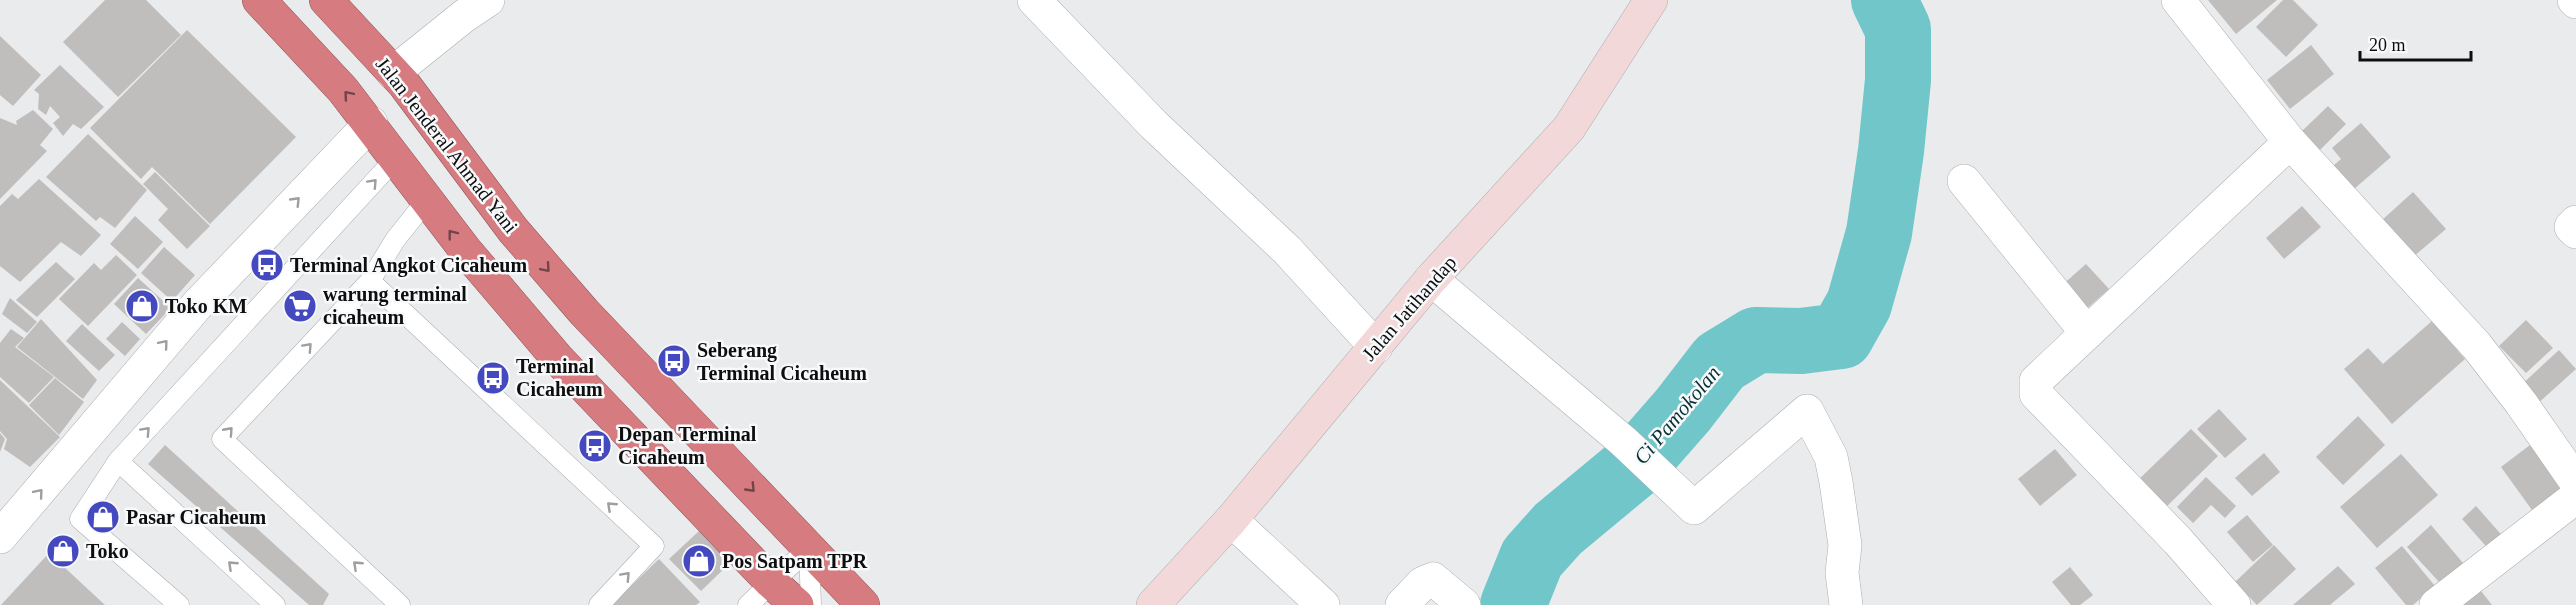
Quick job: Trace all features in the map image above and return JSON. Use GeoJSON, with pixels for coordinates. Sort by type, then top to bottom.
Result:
{"type":"FeatureCollection","features":[{"type":"Feature","properties":{"kind":"highway"},"geometry":{"type":"LineString","coordinates":[[259,0],[344,90],[371,123],[426,201],[558,359],[771,582],[797,605]]}},
{"type":"Feature","properties":{"kind":"highway","name":"Jalan Jenderal Ahmad Yani"},"geometry":{"type":"LineString","coordinates":[[326,0],[393,73],[513,230],[584,312],[863,605]]}},
{"type":"Feature","properties":{"kind":"street"},"geometry":{"type":"LineString","coordinates":[[393,73],[464,16],[488,0]]}},
{"type":"Feature","properties":{"kind":"street","name":"Jalan Jatihandap"},"geometry":{"type":"LineString","coordinates":[[1153,605],[1231,520],[1431,279],[1569,128],[1651,0]]}},
{"type":"Feature","properties":{"kind":"street"},"geometry":{"type":"LineString","coordinates":[[2178,0],[2290,142],[2476,345],[2571,463]]}},
{"type":"Feature","properties":{"kind":"street"},"geometry":{"type":"LineString","coordinates":[[1038,1],[1154,125],[1287,250],[1376,347]]}},
{"type":"Feature","properties":{"kind":"street"},"geometry":{"type":"LineString","coordinates":[[0,537],[198,304],[371,123]]}},
{"type":"Feature","properties":{"kind":"street"},"geometry":{"type":"LineString","coordinates":[[2234,605],[2178,541],[2036,394],[2036,381],[2290,142]]}},
{"type":"Feature","properties":{"kind":"street"},"geometry":{"type":"LineString","coordinates":[[1964,181],[2087,333]]}},
{"type":"Feature","properties":{"kind":"street"},"geometry":{"type":"LineString","coordinates":[[2576,222],[2571,227],[2576,232]]}},
{"type":"Feature","properties":{"kind":"street"},"geometry":{"type":"LineString","coordinates":[[1431,279],[1623,441],[1694,508],[1807,411],[1831,457],[1845,545],[1842,573],[1846,605]]}},
{"type":"Feature","properties":{"kind":"street"},"geometry":{"type":"LineString","coordinates":[[2436,605],[2576,497]]}},
{"type":"Feature","properties":{"kind":"street"},"geometry":{"type":"LineString","coordinates":[[1231,520],[1323,605]]}},
{"type":"Feature","properties":{"kind":"street"},"geometry":{"type":"LineString","coordinates":[[1402,605],[1423,583],[1433,579],[1464,605]]}},
{"type":"Feature","properties":{"kind":"lane"},"geometry":{"type":"LineString","coordinates":[[179,605],[80,519],[118,461],[396,158]]}},
{"type":"Feature","properties":{"kind":"lane"},"geometry":{"type":"LineString","coordinates":[[400,605],[222,439],[370,281],[395,240],[426,201]]}},
{"type":"Feature","properties":{"kind":"lane"},"geometry":{"type":"LineString","coordinates":[[370,281],[654,546],[598,605]]}},
{"type":"Feature","properties":{"kind":"lane"},"geometry":{"type":"LineString","coordinates":[[118,461],[275,605]]}},
{"type":"Feature","properties":{"kind":"lane"},"geometry":{"type":"LineString","coordinates":[[748,605],[809,548]]}},
{"type":"Feature","properties":{"kind":"lane"},"geometry":{"type":"LineString","coordinates":[[809,548],[812,605]]}},
{"type":"Feature","properties":{"kind":"building"},"geometry":{"type":"Polygon","coordinates":[[[105,0],[146,0],[181,35],[118,97],[63,42],[105,0]]]}},
{"type":"Feature","properties":{"kind":"building"},"geometry":{"type":"Polygon","coordinates":[[[2208,0],[2277,0],[2236,34],[2208,0]]]}},
{"type":"Feature","properties":{"kind":"building"},"geometry":{"type":"Polygon","coordinates":[[[2283,0],[2293,0],[2318,25],[2286,57],[2256,27],[2283,0]]]}},
{"type":"Feature","properties":{"kind":"building"},"geometry":{"type":"Polygon","coordinates":[[[187,30],[296,137],[210,224],[152,167],[141,179],[90,128],[187,30]]]}},
{"type":"Feature","properties":{"kind":"building"},"geometry":{"type":"Polygon","coordinates":[[[0,36],[41,75],[13,106],[0,95],[0,36]]]}},
{"type":"Feature","properties":{"kind":"building"},"geometry":{"type":"Polygon","coordinates":[[[2311,45],[2334,74],[2290,109],[2267,80],[2311,45]]]}},
{"type":"Feature","properties":{"kind":"building"},"geometry":{"type":"Polygon","coordinates":[[[60,65],[104,107],[81,129],[73,124],[63,136],[53,123],[60,117],[50,106],[46,115],[38,109],[39,94],[34,90],[60,65]]]}},
{"type":"Feature","properties":{"kind":"building"},"geometry":{"type":"Polygon","coordinates":[[[2328,106],[2346,124],[2318,152],[2300,133],[2328,106]]]}},
{"type":"Feature","properties":{"kind":"building"},"geometry":{"type":"Polygon","coordinates":[[[33,110],[53,129],[40,145],[47,151],[0,199],[0,118],[17,125],[16,121],[33,110]]]}},
{"type":"Feature","properties":{"kind":"building"},"geometry":{"type":"Polygon","coordinates":[[[2361,123],[2391,157],[2346,196],[2326,172],[2341,159],[2332,148],[2361,123]]]}},
{"type":"Feature","properties":{"kind":"building"},"geometry":{"type":"Polygon","coordinates":[[[88,134],[147,190],[115,228],[100,217],[96,221],[46,177],[88,134]]]}},
{"type":"Feature","properties":{"kind":"building"},"geometry":{"type":"Polygon","coordinates":[[[155,172],[210,226],[187,249],[158,220],[168,209],[143,184],[155,172]]]}},
{"type":"Feature","properties":{"kind":"building"},"geometry":{"type":"Polygon","coordinates":[[[39,179],[101,235],[81,256],[61,242],[20,282],[0,266],[0,206],[12,194],[18,199],[39,179]]]}},
{"type":"Feature","properties":{"kind":"building"},"geometry":{"type":"Polygon","coordinates":[[[2413,192],[2446,229],[2413,257],[2381,221],[2413,192]]]}},
{"type":"Feature","properties":{"kind":"building"},"geometry":{"type":"Polygon","coordinates":[[[2302,206],[2321,227],[2284,259],[2266,238],[2302,206]]]}},
{"type":"Feature","properties":{"kind":"building"},"geometry":{"type":"Polygon","coordinates":[[[135,216],[163,242],[138,269],[110,244],[135,216]]]}},
{"type":"Feature","properties":{"kind":"building"},"geometry":{"type":"Polygon","coordinates":[[[164,247],[195,275],[172,301],[141,273],[164,247]]]}},
{"type":"Feature","properties":{"kind":"building"},"geometry":{"type":"Polygon","coordinates":[[[116,255],[137,275],[88,326],[59,299],[94,263],[101,270],[116,255]]]}},
{"type":"Feature","properties":{"kind":"building"},"geometry":{"type":"Polygon","coordinates":[[[56,262],[75,279],[37,317],[16,300],[56,262]]]}},
{"type":"Feature","properties":{"kind":"building"},"geometry":{"type":"Polygon","coordinates":[[[2086,264],[2109,289],[2083,312],[2060,287],[2086,264]]]}},
{"type":"Feature","properties":{"kind":"building","name":"Toko KM"},"geometry":{"type":"Polygon","coordinates":[[[138,278],[171,308],[146,334],[114,304],[138,278]]]}},
{"type":"Feature","properties":{"kind":"building"},"geometry":{"type":"Polygon","coordinates":[[[10,298],[37,322],[27,333],[2,314],[10,298]]]}},
{"type":"Feature","properties":{"kind":"building"},"geometry":{"type":"Polygon","coordinates":[[[41,319],[97,380],[83,399],[17,347],[41,319]]]}},
{"type":"Feature","properties":{"kind":"building"},"geometry":{"type":"Polygon","coordinates":[[[2526,320],[2553,348],[2526,373],[2499,346],[2526,320]]]}},
{"type":"Feature","properties":{"kind":"building"},"geometry":{"type":"Polygon","coordinates":[[[2432,321],[2465,359],[2392,424],[2344,369],[2368,348],[2383,364],[2432,321]]]}},
{"type":"Feature","properties":{"kind":"building"},"geometry":{"type":"Polygon","coordinates":[[[122,322],[140,339],[125,356],[106,339],[122,322]]]}},
{"type":"Feature","properties":{"kind":"building"},"geometry":{"type":"Polygon","coordinates":[[[82,324],[115,355],[99,371],[66,341],[82,324]]]}},
{"type":"Feature","properties":{"kind":"building"},"geometry":{"type":"Polygon","coordinates":[[[11,329],[24,338],[15,347],[54,377],[29,403],[0,377],[0,343],[11,329]]]}},
{"type":"Feature","properties":{"kind":"building"},"geometry":{"type":"Polygon","coordinates":[[[2559,350],[2576,369],[2535,406],[2519,387],[2559,350]]]}},
{"type":"Feature","properties":{"kind":"building"},"geometry":{"type":"Polygon","coordinates":[[[55,378],[84,402],[59,435],[29,405],[55,378]]]}},
{"type":"Feature","properties":{"kind":"building"},"geometry":{"type":"Polygon","coordinates":[[[0,380],[60,437],[30,467],[4,449],[7,439],[0,431],[0,380]]]}},
{"type":"Feature","properties":{"kind":"building"},"geometry":{"type":"Polygon","coordinates":[[[2219,409],[2247,439],[2225,458],[2197,429],[2219,409]]]}},
{"type":"Feature","properties":{"kind":"building"},"geometry":{"type":"Polygon","coordinates":[[[2358,416],[2385,445],[2343,485],[2316,457],[2358,416]]]}},
{"type":"Feature","properties":{"kind":"building"},"geometry":{"type":"Polygon","coordinates":[[[2191,429],[2218,456],[2160,513],[2133,485],[2191,429]]]}},
{"type":"Feature","properties":{"kind":"building"},"geometry":{"type":"Polygon","coordinates":[[[0,433],[5,439],[0,452],[0,433]]]}},
{"type":"Feature","properties":{"kind":"building"},"geometry":{"type":"Polygon","coordinates":[[[165,445],[329,594],[323,605],[309,605],[148,464],[165,445]]]}},
{"type":"Feature","properties":{"kind":"building"},"geometry":{"type":"Polygon","coordinates":[[[2530,445],[2566,495],[2537,517],[2501,467],[2530,445]]]}},
{"type":"Feature","properties":{"kind":"building"},"geometry":{"type":"Polygon","coordinates":[[[2055,449],[2077,475],[2040,506],[2018,479],[2055,449]]]}},
{"type":"Feature","properties":{"kind":"building"},"geometry":{"type":"Polygon","coordinates":[[[2264,453],[2280,472],[2252,496],[2235,478],[2264,453]]]}},
{"type":"Feature","properties":{"kind":"building"},"geometry":{"type":"Polygon","coordinates":[[[2401,454],[2438,495],[2377,548],[2340,507],[2401,454]]]}},
{"type":"Feature","properties":{"kind":"building"},"geometry":{"type":"Polygon","coordinates":[[[2206,477],[2236,506],[2225,518],[2211,505],[2193,523],[2177,507],[2206,477]]]}},
{"type":"Feature","properties":{"kind":"building"},"geometry":{"type":"Polygon","coordinates":[[[2476,506],[2506,540],[2492,553],[2462,519],[2476,506]]]}},
{"type":"Feature","properties":{"kind":"building"},"geometry":{"type":"Polygon","coordinates":[[[2247,515],[2273,545],[2253,562],[2227,532],[2247,515]]]}},
{"type":"Feature","properties":{"kind":"building"},"geometry":{"type":"Polygon","coordinates":[[[2431,525],[2463,563],[2440,583],[2407,547],[2431,525]]]}},
{"type":"Feature","properties":{"kind":"building","name":"Pos Satpam TPR"},"geometry":{"type":"Polygon","coordinates":[[[699,531],[730,563],[701,591],[669,559],[699,531]]]}},
{"type":"Feature","properties":{"kind":"building","name":"Toko"},"geometry":{"type":"Polygon","coordinates":[[[62,538],[75,551],[64,563],[50,550],[62,538]]]}},
{"type":"Feature","properties":{"kind":"building"},"geometry":{"type":"Polygon","coordinates":[[[2274,545],[2296,569],[2257,605],[2235,582],[2274,545]]]}},
{"type":"Feature","properties":{"kind":"building"},"geometry":{"type":"Polygon","coordinates":[[[2402,546],[2435,586],[2413,605],[2406,605],[2375,568],[2402,546]]]}},
{"type":"Feature","properties":{"kind":"building"},"geometry":{"type":"Polygon","coordinates":[[[49,553],[105,605],[1,605],[49,553]]]}},
{"type":"Feature","properties":{"kind":"building"},"geometry":{"type":"Polygon","coordinates":[[[659,559],[700,602],[696,605],[611,605],[659,559]]]}},
{"type":"Feature","properties":{"kind":"building"},"geometry":{"type":"Polygon","coordinates":[[[2338,566],[2355,584],[2330,605],[2293,605],[2338,566]]]}},
{"type":"Feature","properties":{"kind":"building"},"geometry":{"type":"Polygon","coordinates":[[[2070,567],[2093,595],[2080,605],[2071,605],[2052,582],[2070,567]]]}},
{"type":"Feature","properties":{"kind":"building"},"geometry":{"type":"Polygon","coordinates":[[[2474,582],[2492,605],[2451,605],[2474,582]]]}},
{"type":"Feature","properties":{"kind":"waterway","name":"Ci Pamokolan"},"geometry":{"type":"LineString","coordinates":[[1513,605],[1532,558],[1558,529],[1634,466],[1683,410],[1720,362],[1756,340],[1801,341],[1841,336],[1859,304],[1879,233],[1891,151],[1898,80],[1898,29],[1884,0]]}},
{"type":"Feature","properties":{"kind":"place","name":"Terminal Angkot Cicaheum"},"geometry":{"type":"Point","coordinates":[267,265]}},
{"type":"Feature","properties":{"kind":"place","name":"Toko KM"},"geometry":{"type":"Point","coordinates":[142,306]}},
{"type":"Feature","properties":{"kind":"place","name":"warung terminal cicaheum"},"geometry":{"type":"Point","coordinates":[300,306]}},
{"type":"Feature","properties":{"kind":"place","name":"Seberang Terminal Cicaheum"},"geometry":{"type":"Point","coordinates":[674,361]}},
{"type":"Feature","properties":{"kind":"place","name":"Terminal Cicaheum"},"geometry":{"type":"Point","coordinates":[493,378]}},
{"type":"Feature","properties":{"kind":"place","name":"Depan Terminal Cicaheum"},"geometry":{"type":"Point","coordinates":[595,446]}},
{"type":"Feature","properties":{"kind":"place","name":"Pasar Cicaheum"},"geometry":{"type":"Point","coordinates":[103,517]}},
{"type":"Feature","properties":{"kind":"place","name":"Toko"},"geometry":{"type":"Point","coordinates":[63,551]}},
{"type":"Feature","properties":{"kind":"place","name":"Pos Satpam TPR"},"geometry":{"type":"Point","coordinates":[699,561]}}]}
